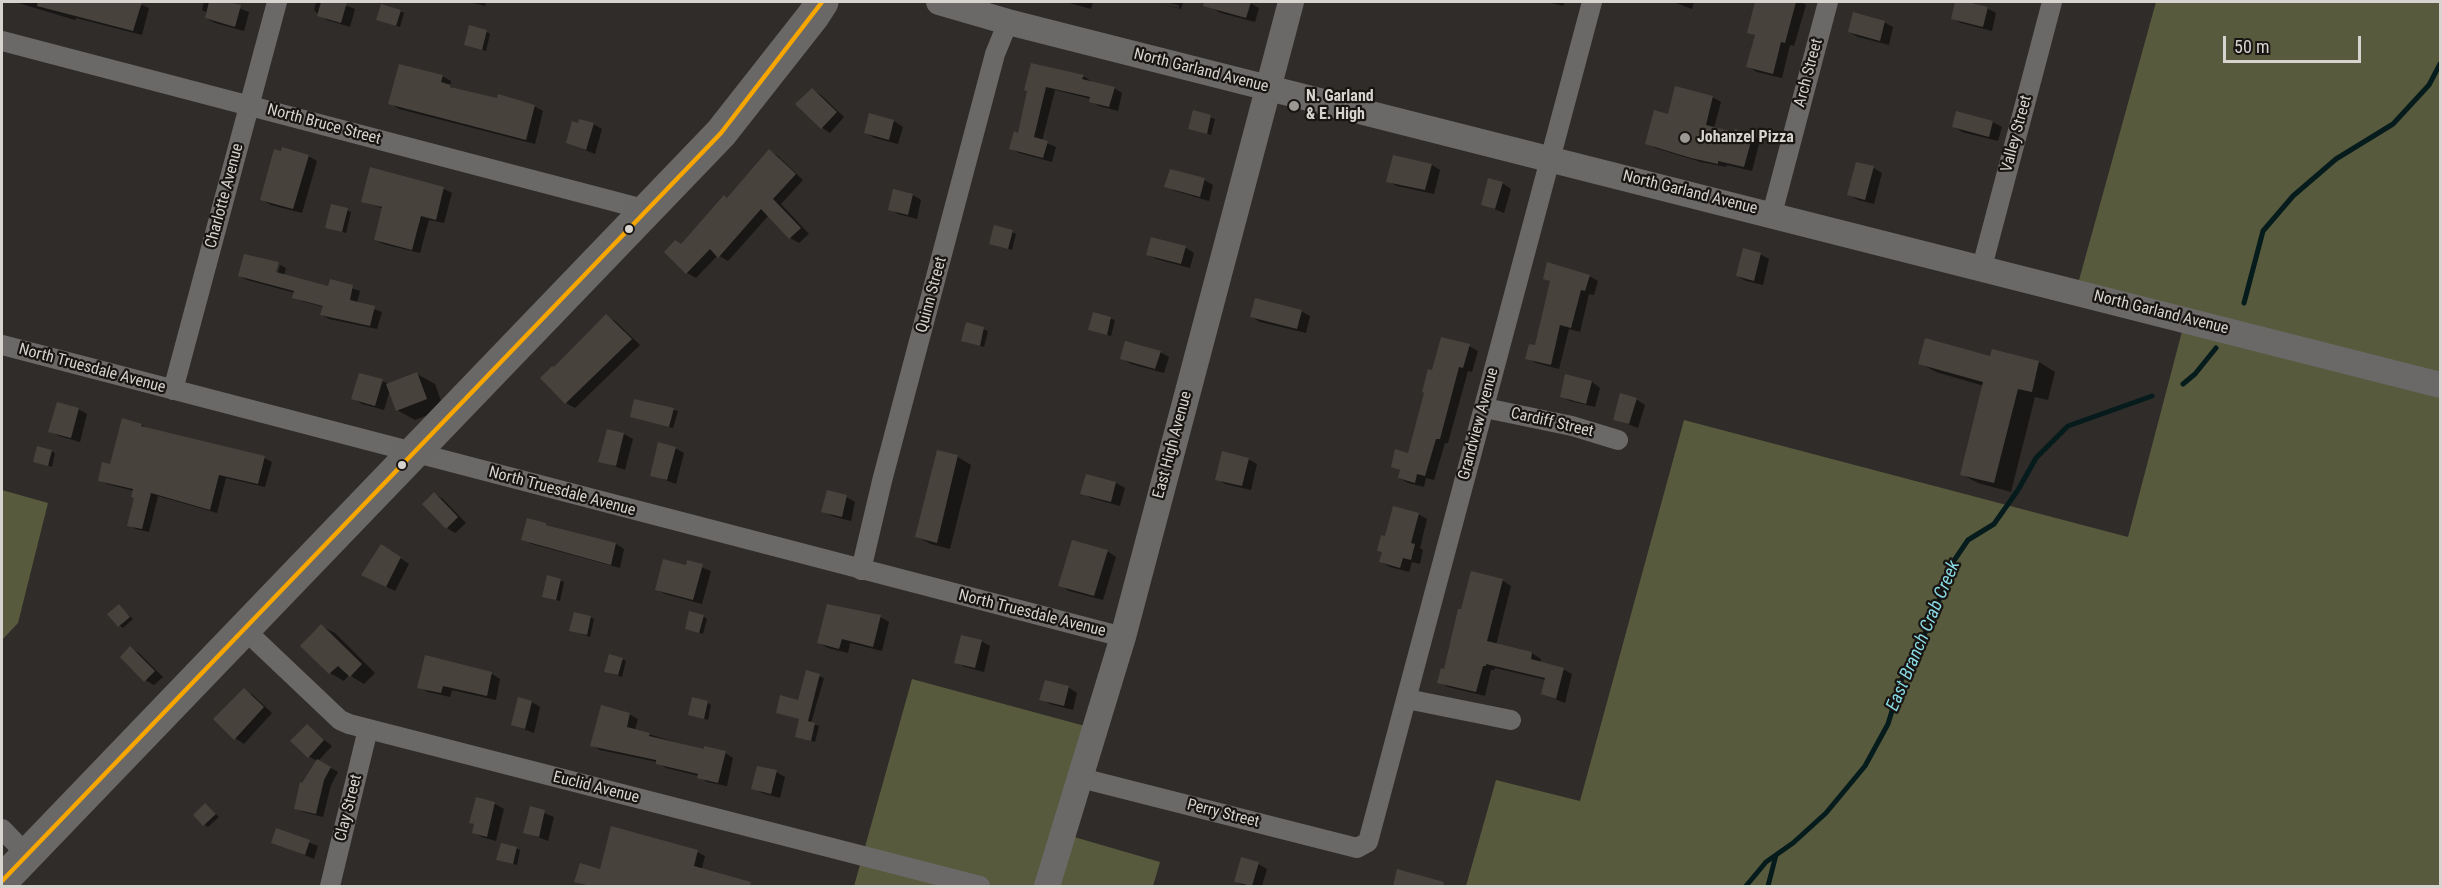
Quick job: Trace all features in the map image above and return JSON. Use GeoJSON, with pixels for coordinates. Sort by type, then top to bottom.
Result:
{"type":"FeatureCollection","features":[{"type":"Feature","properties":{"kind":"highway"},"geometry":{"type":"LineString","coordinates":[[2,881],[721,133],[822,2]]}},
{"type":"Feature","properties":{"kind":"street","name":"Charlotte Avenue"},"geometry":{"type":"LineString","coordinates":[[173,390],[277,2]]}},
{"type":"Feature","properties":{"kind":"street","name":"North Garland Avenue"},"geometry":{"type":"LineString","coordinates":[[939,2],[1008,22],[1772,213],[2440,385]]}},
{"type":"Feature","properties":{"kind":"street","name":"East High Avenue"},"geometry":{"type":"LineString","coordinates":[[1047,886],[1123,637],[1291,2]]}},
{"type":"Feature","properties":{"kind":"street","name":"Grandview Avenue"},"geometry":{"type":"LineString","coordinates":[[1364,845],[1371,834],[1592,2]]}},
{"type":"Feature","properties":{"kind":"street","name":"Arch Street"},"geometry":{"type":"LineString","coordinates":[[1772,213],[1828,2]]}},
{"type":"Feature","properties":{"kind":"street","name":"Valley Street"},"geometry":{"type":"LineString","coordinates":[[1982,267],[2052,2]]}},
{"type":"Feature","properties":{"kind":"street","name":"Quinn Street"},"geometry":{"type":"LineString","coordinates":[[861,570],[885,469],[995,54],[1008,22]]}},
{"type":"Feature","properties":{"kind":"street","name":"North Bruce Street"},"geometry":{"type":"LineString","coordinates":[[2,41],[647,210]]}},
{"type":"Feature","properties":{"kind":"street","name":"North Truesdale Avenue"},"geometry":{"type":"LineString","coordinates":[[2,345],[1123,637]]}},
{"type":"Feature","properties":{"kind":"street","name":"Cardiff Street"},"geometry":{"type":"LineString","coordinates":[[1485,408],[1555,422],[1618,440]]}},
{"type":"Feature","properties":{"kind":"street","name":"Euclid Avenue"},"geometry":{"type":"LineString","coordinates":[[244,629],[340,720],[981,886]]}},
{"type":"Feature","properties":{"kind":"street"},"geometry":{"type":"LineString","coordinates":[[1407,699],[1511,720]]}},
{"type":"Feature","properties":{"kind":"street","name":"Clay Street"},"geometry":{"type":"LineString","coordinates":[[330,886],[368,729]]}},
{"type":"Feature","properties":{"kind":"street","name":"Perry Street"},"geometry":{"type":"LineString","coordinates":[[1081,778],[1357,848],[1364,845]]}},
{"type":"Feature","properties":{"kind":"street"},"geometry":{"type":"LineString","coordinates":[[2,829],[27,855]]}},
{"type":"Feature","properties":{"kind":"green space"},"geometry":{"type":"Polygon","coordinates":[[[2156,2],[2440,2],[2440,886],[1466,886],[1496,780],[1580,801],[1684,420],[2128,537],[2185,320],[2076,291],[2156,2]]]}},
{"type":"Feature","properties":{"kind":"green space"},"geometry":{"type":"Polygon","coordinates":[[[2,490],[48,503],[18,623],[2,640],[2,490]]]}},
{"type":"Feature","properties":{"kind":"green space"},"geometry":{"type":"Polygon","coordinates":[[[912,679],[1096,729],[1064,834],[1160,862],[1153,886],[854,886],[912,679]]]}},
{"type":"Feature","properties":{"kind":"building"},"geometry":{"type":"Polygon","coordinates":[[[38,2],[142,2],[133,31],[37,6],[38,2]]]}},
{"type":"Feature","properties":{"kind":"building"},"geometry":{"type":"Polygon","coordinates":[[[209,2],[241,5],[235,27],[205,18],[209,2]]]}},
{"type":"Feature","properties":{"kind":"building"},"geometry":{"type":"Polygon","coordinates":[[[321,2],[347,2],[341,23],[317,16],[321,2]]]}},
{"type":"Feature","properties":{"kind":"building"},"geometry":{"type":"Polygon","coordinates":[[[1204,2],[1251,2],[1246,18],[1203,6],[1204,2]]]}},
{"type":"Feature","properties":{"kind":"building"},"geometry":{"type":"Polygon","coordinates":[[[1755,2],[1796,2],[1785,43],[1781,42],[1773,74],[1746,67],[1755,35],[1747,33],[1755,2]]]}},
{"type":"Feature","properties":{"kind":"building"},"geometry":{"type":"Polygon","coordinates":[[[1955,2],[1988,7],[1983,27],[1951,19],[1955,2]]]}},
{"type":"Feature","properties":{"kind":"building"},"geometry":{"type":"Polygon","coordinates":[[[381,4],[401,10],[396,26],[376,20],[381,4]]]}},
{"type":"Feature","properties":{"kind":"building"},"geometry":{"type":"Polygon","coordinates":[[[1853,12],[1885,21],[1880,41],[1848,32],[1853,12]]]}},
{"type":"Feature","properties":{"kind":"building"},"geometry":{"type":"Polygon","coordinates":[[[469,25],[487,30],[482,50],[464,45],[469,25]]]}},
{"type":"Feature","properties":{"kind":"building"},"geometry":{"type":"Polygon","coordinates":[[[1031,63],[1084,75],[1082,79],[1115,87],[1109,107],[1089,102],[1090,97],[1046,87],[1034,137],[1048,141],[1043,158],[1009,149],[1014,131],[1018,133],[1027,91],[1024,90],[1031,63]]]}},
{"type":"Feature","properties":{"kind":"building"},"geometry":{"type":"Polygon","coordinates":[[[399,64],[443,75],[441,82],[451,85],[450,87],[497,98],[498,94],[535,105],[526,140],[388,104],[399,64]]]}},
{"type":"Feature","properties":{"kind":"building"},"geometry":{"type":"Polygon","coordinates":[[[1675,86],[1713,96],[1706,125],[1753,134],[1744,167],[1691,158],[1645,144],[1654,110],[1668,114],[1675,86]]]}},
{"type":"Feature","properties":{"kind":"building"},"geometry":{"type":"Polygon","coordinates":[[[812,88],[837,112],[821,129],[795,104],[812,88]]]}},
{"type":"Feature","properties":{"kind":"building"},"geometry":{"type":"Polygon","coordinates":[[[1193,110],[1211,115],[1207,134],[1188,129],[1193,110]]]}},
{"type":"Feature","properties":{"kind":"building"},"geometry":{"type":"Polygon","coordinates":[[[1956,111],[1993,121],[1989,137],[1952,127],[1956,111]]]}},
{"type":"Feature","properties":{"kind":"building"},"geometry":{"type":"Polygon","coordinates":[[[869,113],[894,120],[889,140],[864,133],[869,113]]]}},
{"type":"Feature","properties":{"kind":"building"},"geometry":{"type":"Polygon","coordinates":[[[579,119],[594,123],[586,150],[566,143],[572,121],[578,123],[579,119]]]}},
{"type":"Feature","properties":{"kind":"building"},"geometry":{"type":"Polygon","coordinates":[[[282,147],[309,155],[293,209],[260,200],[274,149],[281,151],[282,147]]]}},
{"type":"Feature","properties":{"kind":"building"},"geometry":{"type":"Polygon","coordinates":[[[769,149],[796,174],[773,199],[801,228],[789,239],[761,209],[718,258],[710,249],[686,274],[664,252],[675,240],[681,244],[724,195],[727,198],[769,149]]]}},
{"type":"Feature","properties":{"kind":"building"},"geometry":{"type":"Polygon","coordinates":[[[1393,155],[1432,164],[1425,190],[1386,182],[1393,155]]]}},
{"type":"Feature","properties":{"kind":"building"},"geometry":{"type":"Polygon","coordinates":[[[1856,162],[1874,166],[1865,200],[1847,195],[1856,162]]]}},
{"type":"Feature","properties":{"kind":"building"},"geometry":{"type":"Polygon","coordinates":[[[370,167],[444,187],[436,220],[421,216],[412,250],[374,240],[382,207],[361,202],[370,167]]]}},
{"type":"Feature","properties":{"kind":"building"},"geometry":{"type":"Polygon","coordinates":[[[1170,169],[1205,178],[1200,197],[1164,187],[1170,169]]]}},
{"type":"Feature","properties":{"kind":"building"},"geometry":{"type":"Polygon","coordinates":[[[1488,178],[1503,182],[1495,209],[1481,205],[1488,178]]]}},
{"type":"Feature","properties":{"kind":"building"},"geometry":{"type":"Polygon","coordinates":[[[893,189],[913,194],[908,215],[888,210],[893,189]]]}},
{"type":"Feature","properties":{"kind":"building"},"geometry":{"type":"Polygon","coordinates":[[[331,204],[348,208],[342,232],[325,228],[331,204]]]}},
{"type":"Feature","properties":{"kind":"building"},"geometry":{"type":"Polygon","coordinates":[[[994,225],[1013,230],[1008,249],[989,244],[994,225]]]}},
{"type":"Feature","properties":{"kind":"building"},"geometry":{"type":"Polygon","coordinates":[[[1151,237],[1186,246],[1181,264],[1146,255],[1151,237]]]}},
{"type":"Feature","properties":{"kind":"building"},"geometry":{"type":"Polygon","coordinates":[[[1743,248],[1761,253],[1754,281],[1736,276],[1743,248]]]}},
{"type":"Feature","properties":{"kind":"building"},"geometry":{"type":"Polygon","coordinates":[[[244,254],[279,262],[276,272],[328,286],[330,279],[353,285],[350,300],[375,306],[370,326],[320,315],[323,306],[292,298],[294,291],[238,276],[244,254]]]}},
{"type":"Feature","properties":{"kind":"building"},"geometry":{"type":"Polygon","coordinates":[[[1547,262],[1590,275],[1585,291],[1581,290],[1571,328],[1560,325],[1551,365],[1525,359],[1529,344],[1535,345],[1550,281],[1543,279],[1547,262]]]}},
{"type":"Feature","properties":{"kind":"building"},"geometry":{"type":"Polygon","coordinates":[[[1255,298],[1302,310],[1297,329],[1250,317],[1255,298]]]}},
{"type":"Feature","properties":{"kind":"building"},"geometry":{"type":"Polygon","coordinates":[[[1093,312],[1111,317],[1107,335],[1088,330],[1093,312]]]}},
{"type":"Feature","properties":{"kind":"building"},"geometry":{"type":"Polygon","coordinates":[[[606,314],[632,339],[565,404],[540,378],[552,366],[554,367],[606,314]]]}},
{"type":"Feature","properties":{"kind":"building"},"geometry":{"type":"Polygon","coordinates":[[[966,322],[984,327],[980,346],[961,341],[966,322]]]}},
{"type":"Feature","properties":{"kind":"building"},"geometry":{"type":"Polygon","coordinates":[[[1441,337],[1470,344],[1463,368],[1459,367],[1440,439],[1436,439],[1425,476],[1417,474],[1415,483],[1398,478],[1400,470],[1391,467],[1395,449],[1408,453],[1428,369],[1432,370],[1441,337]]]}},
{"type":"Feature","properties":{"kind":"building"},"geometry":{"type":"Polygon","coordinates":[[[1925,338],[1990,356],[1992,349],[2039,361],[2032,392],[2018,389],[1994,483],[1960,475],[1983,382],[1918,364],[1925,338]]]}},
{"type":"Feature","properties":{"kind":"building"},"geometry":{"type":"Polygon","coordinates":[[[1125,341],[1161,351],[1155,369],[1120,359],[1125,341]]]}},
{"type":"Feature","properties":{"kind":"building"},"geometry":{"type":"Polygon","coordinates":[[[417,372],[427,399],[396,411],[386,384],[417,372]]]}},
{"type":"Feature","properties":{"kind":"building"},"geometry":{"type":"Polygon","coordinates":[[[359,373],[383,379],[375,406],[351,399],[359,373]]]}},
{"type":"Feature","properties":{"kind":"building"},"geometry":{"type":"Polygon","coordinates":[[[1565,374],[1592,381],[1586,404],[1560,397],[1565,374]]]}},
{"type":"Feature","properties":{"kind":"building"},"geometry":{"type":"Polygon","coordinates":[[[1620,393],[1637,398],[1629,424],[1613,420],[1620,393]]]}},
{"type":"Feature","properties":{"kind":"building"},"geometry":{"type":"Polygon","coordinates":[[[634,399],[674,408],[669,427],[630,417],[634,399]]]}},
{"type":"Feature","properties":{"kind":"building"},"geometry":{"type":"Polygon","coordinates":[[[57,402],[79,408],[71,438],[48,432],[57,402]]]}},
{"type":"Feature","properties":{"kind":"building"},"geometry":{"type":"Polygon","coordinates":[[[122,418],[142,424],[141,426],[265,456],[258,484],[219,475],[210,510],[151,493],[142,529],[127,526],[134,498],[131,497],[133,489],[98,481],[102,462],[110,464],[122,418]]]}},
{"type":"Feature","properties":{"kind":"building"},"geometry":{"type":"Polygon","coordinates":[[[607,429],[624,433],[616,466],[598,462],[607,429]]]}},
{"type":"Feature","properties":{"kind":"building"},"geometry":{"type":"Polygon","coordinates":[[[658,442],[676,447],[667,480],[650,476],[658,442]]]}},
{"type":"Feature","properties":{"kind":"building"},"geometry":{"type":"Polygon","coordinates":[[[37,446],[52,450],[48,466],[33,462],[37,446]]]}},
{"type":"Feature","properties":{"kind":"building"},"geometry":{"type":"Polygon","coordinates":[[[937,450],[958,455],[937,543],[915,537],[937,450]]]}},
{"type":"Feature","properties":{"kind":"building"},"geometry":{"type":"Polygon","coordinates":[[[1222,451],[1249,458],[1242,486],[1215,480],[1222,451]]]}},
{"type":"Feature","properties":{"kind":"building"},"geometry":{"type":"Polygon","coordinates":[[[1086,474],[1116,482],[1111,502],[1080,494],[1086,474]]]}},
{"type":"Feature","properties":{"kind":"building"},"geometry":{"type":"Polygon","coordinates":[[[827,490],[847,495],[842,517],[821,512],[827,490]]]}},
{"type":"Feature","properties":{"kind":"building"},"geometry":{"type":"Polygon","coordinates":[[[434,492],[458,517],[446,529],[422,504],[434,492]]]}},
{"type":"Feature","properties":{"kind":"building"},"geometry":{"type":"Polygon","coordinates":[[[1393,506],[1419,513],[1411,543],[1415,544],[1411,560],[1403,558],[1400,568],[1379,562],[1382,552],[1377,551],[1381,535],[1385,536],[1393,506]]]}},
{"type":"Feature","properties":{"kind":"building"},"geometry":{"type":"Polygon","coordinates":[[[527,518],[616,543],[611,565],[521,540],[527,518]]]}},
{"type":"Feature","properties":{"kind":"building"},"geometry":{"type":"Polygon","coordinates":[[[1072,540],[1108,550],[1094,596],[1058,586],[1072,540]]]}},
{"type":"Feature","properties":{"kind":"building"},"geometry":{"type":"Polygon","coordinates":[[[381,544],[401,557],[386,587],[361,575],[381,544]]]}},
{"type":"Feature","properties":{"kind":"building"},"geometry":{"type":"Polygon","coordinates":[[[663,559],[686,565],[687,560],[703,564],[693,600],[655,590],[663,559]]]}},
{"type":"Feature","properties":{"kind":"building"},"geometry":{"type":"Polygon","coordinates":[[[1471,571],[1503,579],[1487,641],[1532,652],[1531,659],[1564,668],[1556,699],[1541,694],[1545,678],[1486,664],[1483,666],[1476,692],[1437,683],[1441,668],[1444,669],[1458,609],[1461,609],[1471,571]]]}},
{"type":"Feature","properties":{"kind":"building"},"geometry":{"type":"Polygon","coordinates":[[[547,575],[561,579],[556,600],[542,597],[547,575]]]}},
{"type":"Feature","properties":{"kind":"building"},"geometry":{"type":"Polygon","coordinates":[[[119,604],[130,617],[118,627],[107,614],[119,604]]]}},
{"type":"Feature","properties":{"kind":"building"},"geometry":{"type":"Polygon","coordinates":[[[827,604],[881,615],[873,647],[842,639],[839,649],[817,643],[827,604]]]}},
{"type":"Feature","properties":{"kind":"building"},"geometry":{"type":"Polygon","coordinates":[[[689,611],[704,615],[699,633],[685,629],[689,611]]]}},
{"type":"Feature","properties":{"kind":"building"},"geometry":{"type":"Polygon","coordinates":[[[574,612],[591,616],[587,635],[569,631],[574,612]]]}},
{"type":"Feature","properties":{"kind":"building"},"geometry":{"type":"Polygon","coordinates":[[[321,624],[362,664],[350,677],[338,666],[329,674],[300,646],[321,624]]]}},
{"type":"Feature","properties":{"kind":"building"},"geometry":{"type":"Polygon","coordinates":[[[961,635],[982,640],[975,668],[954,663],[961,635]]]}},
{"type":"Feature","properties":{"kind":"building"},"geometry":{"type":"Polygon","coordinates":[[[130,646],[155,671],[144,682],[120,657],[130,646]]]}},
{"type":"Feature","properties":{"kind":"building"},"geometry":{"type":"Polygon","coordinates":[[[609,654],[623,658],[618,675],[604,672],[609,654]]]}},
{"type":"Feature","properties":{"kind":"building"},"geometry":{"type":"Polygon","coordinates":[[[425,655],[492,672],[487,696],[443,686],[441,693],[417,688],[425,655]]]}},
{"type":"Feature","properties":{"kind":"building"},"geometry":{"type":"Polygon","coordinates":[[[806,670],[820,674],[808,721],[815,723],[811,741],[795,737],[799,719],[803,720],[776,713],[780,695],[798,700],[806,670]]]}},
{"type":"Feature","properties":{"kind":"building"},"geometry":{"type":"Polygon","coordinates":[[[1045,680],[1069,686],[1064,706],[1039,700],[1045,680]]]}},
{"type":"Feature","properties":{"kind":"building"},"geometry":{"type":"Polygon","coordinates":[[[244,688],[264,707],[234,740],[213,719],[244,688]]]}},
{"type":"Feature","properties":{"kind":"building"},"geometry":{"type":"Polygon","coordinates":[[[518,697],[532,701],[525,729],[511,725],[518,697]]]}},
{"type":"Feature","properties":{"kind":"building"},"geometry":{"type":"Polygon","coordinates":[[[692,697],[708,701],[704,719],[688,715],[692,697]]]}},
{"type":"Feature","properties":{"kind":"building"},"geometry":{"type":"Polygon","coordinates":[[[601,705],[630,713],[627,727],[650,733],[649,736],[704,749],[704,746],[726,751],[718,783],[697,778],[698,774],[656,764],[656,760],[590,746],[601,705]]]}},
{"type":"Feature","properties":{"kind":"building"},"geometry":{"type":"Polygon","coordinates":[[[307,724],[324,740],[308,758],[290,741],[307,724]]]}},
{"type":"Feature","properties":{"kind":"building"},"geometry":{"type":"Polygon","coordinates":[[[317,759],[331,767],[324,780],[316,814],[294,809],[300,782],[302,783],[317,759]]]}},
{"type":"Feature","properties":{"kind":"building"},"geometry":{"type":"Polygon","coordinates":[[[757,766],[777,770],[771,794],[751,789],[757,766]]]}},
{"type":"Feature","properties":{"kind":"building"},"geometry":{"type":"Polygon","coordinates":[[[476,797],[495,802],[487,837],[472,833],[474,824],[469,823],[476,797]]]}},
{"type":"Feature","properties":{"kind":"building"},"geometry":{"type":"Polygon","coordinates":[[[205,803],[216,814],[203,826],[193,815],[205,803]]]}},
{"type":"Feature","properties":{"kind":"building"},"geometry":{"type":"Polygon","coordinates":[[[530,806],[545,810],[539,837],[523,833],[530,806]]]}},
{"type":"Feature","properties":{"kind":"building"},"geometry":{"type":"Polygon","coordinates":[[[611,826],[698,850],[694,866],[751,882],[750,886],[590,886],[574,882],[580,863],[600,869],[611,826]]]}},
{"type":"Feature","properties":{"kind":"building"},"geometry":{"type":"Polygon","coordinates":[[[276,828],[310,840],[305,855],[271,843],[276,828]]]}},
{"type":"Feature","properties":{"kind":"building"},"geometry":{"type":"Polygon","coordinates":[[[501,843],[517,847],[513,864],[496,860],[501,843]]]}},
{"type":"Feature","properties":{"kind":"building"},"geometry":{"type":"Polygon","coordinates":[[[1241,857],[1259,862],[1252,886],[1234,882],[1241,857]]]}},
{"type":"Feature","properties":{"kind":"building"},"geometry":{"type":"Polygon","coordinates":[[[1397,869],[1444,882],[1443,886],[1393,886],[1397,869]]]}},
{"type":"Feature","properties":{"kind":"waterway","name":"East Branch Crab Creek"},"geometry":{"type":"LineString","coordinates":[[2244,303],[2263,231],[2293,196],[2336,159],[2393,124],[2429,85],[2440,64]]}},
{"type":"Feature","properties":{"kind":"waterway","name":"East Branch Crab Creek"},"geometry":{"type":"LineString","coordinates":[[2183,384],[2195,374],[2216,348]]}},
{"type":"Feature","properties":{"kind":"waterway","name":"East Branch Crab Creek"},"geometry":{"type":"LineString","coordinates":[[1746,886],[1766,862],[1793,843],[1826,813],[1865,766],[1888,724],[1901,681],[1935,613],[1949,568],[1968,540],[1994,524],[2018,490],[2036,458],[2068,426],[2152,396]]}},
{"type":"Feature","properties":{"kind":"waterway"},"geometry":{"type":"LineString","coordinates":[[1768,886],[1776,855]]}},
{"type":"Feature","properties":{"kind":"transit line"},"geometry":{"type":"LineString","coordinates":[[2,881],[721,133],[822,2]]}},
{"type":"Feature","properties":{"kind":"place","name":"N. Garland & E. High"},"geometry":{"type":"Point","coordinates":[1294,106]}},
{"type":"Feature","properties":{"kind":"place","name":"Johanzel Pizza"},"geometry":{"type":"Point","coordinates":[1685,138]}}]}
